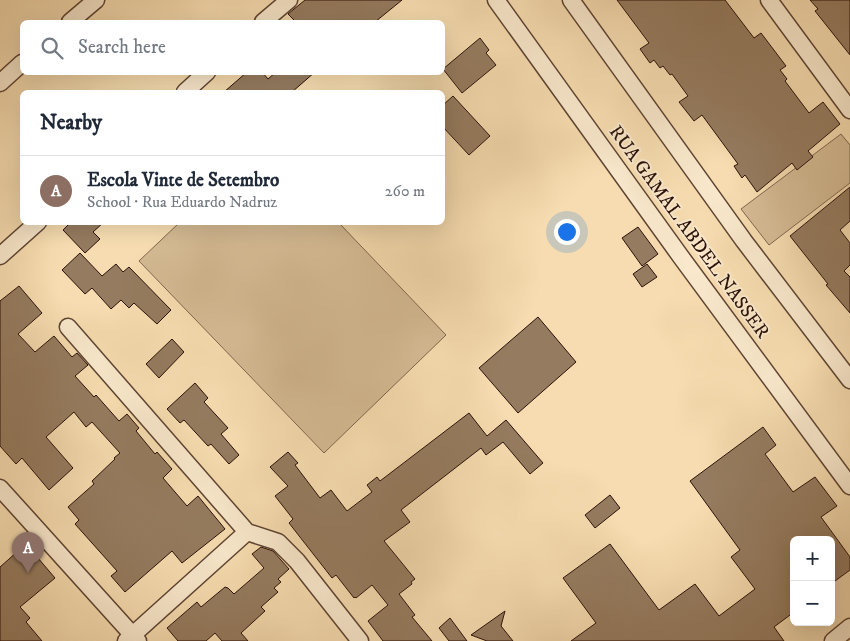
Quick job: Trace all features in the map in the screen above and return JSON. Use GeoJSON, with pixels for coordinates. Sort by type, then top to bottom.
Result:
{"type":"FeatureCollection","features":[{"type":"Feature","properties":{"kind":"street"},"geometry":{"type":"LineString","coordinates":[[72,20],[96,0]]}},
{"type":"Feature","properties":{"kind":"street"},"geometry":{"type":"LineString","coordinates":[[265,20],[289,0]]}},
{"type":"Feature","properties":{"kind":"street","name":"RUA GAMAL ABDEL NASSER"},"geometry":{"type":"LineString","coordinates":[[496,0],[681,257],[850,486]]}},
{"type":"Feature","properties":{"kind":"street","name":"RUA GAMAL ABDEL NASSER"},"geometry":{"type":"LineString","coordinates":[[571,0],[744,242],[850,380]]}},
{"type":"Feature","properties":{"kind":"street"},"geometry":{"type":"LineString","coordinates":[[769,0],[850,110]]}},
{"type":"Feature","properties":{"kind":"street"},"geometry":{"type":"LineString","coordinates":[[0,83],[20,65]]}},
{"type":"Feature","properties":{"kind":"street"},"geometry":{"type":"LineString","coordinates":[[186,90],[204,75]]}},
{"type":"Feature","properties":{"kind":"street"},"geometry":{"type":"LineString","coordinates":[[1,252],[34,225]]}},
{"type":"Feature","properties":{"kind":"street"},"geometry":{"type":"LineString","coordinates":[[68,327],[247,532],[278,542],[297,561],[360,641]]}},
{"type":"Feature","properties":{"kind":"street"},"geometry":{"type":"LineString","coordinates":[[0,488],[132,639],[247,532]]}},
{"type":"Feature","properties":{"kind":"street"},"geometry":{"type":"LineString","coordinates":[[833,641],[850,627]]}},
{"type":"Feature","properties":{"kind":"shaded area"},"geometry":{"type":"Polygon","coordinates":[[[841,134],[850,145],[850,183],[769,245],[741,209],[841,134]]]}},
{"type":"Feature","properties":{"kind":"shaded area"},"geometry":{"type":"Polygon","coordinates":[[[177,225],[341,225],[446,335],[324,453],[139,261],[177,225]]]}},
{"type":"Feature","properties":{"kind":"building"},"geometry":{"type":"Polygon","coordinates":[[[305,0],[402,0],[377,20],[294,20],[288,14],[305,0]]]}},
{"type":"Feature","properties":{"kind":"building"},"geometry":{"type":"Polygon","coordinates":[[[617,0],[725,0],[754,38],[761,33],[786,66],[780,70],[787,79],[785,81],[809,113],[823,102],[840,124],[808,151],[813,157],[797,170],[792,163],[757,192],[745,175],[742,178],[734,166],[738,164],[702,115],[694,121],[679,102],[688,96],[672,74],[670,75],[663,66],[660,68],[654,60],[650,63],[640,49],[649,43],[617,0]]]}},
{"type":"Feature","properties":{"kind":"building"},"geometry":{"type":"Polygon","coordinates":[[[810,0],[850,0],[850,55],[815,11],[818,9],[810,0]]]}},
{"type":"Feature","properties":{"kind":"building"},"geometry":{"type":"Polygon","coordinates":[[[480,38],[489,50],[486,53],[496,65],[462,93],[445,72],[445,67],[480,38]]]}},
{"type":"Feature","properties":{"kind":"building"},"geometry":{"type":"Polygon","coordinates":[[[244,75],[265,75],[268,79],[273,75],[312,75],[294,90],[226,90],[244,75]]]}},
{"type":"Feature","properties":{"kind":"building"},"geometry":{"type":"Polygon","coordinates":[[[453,96],[490,136],[469,155],[445,129],[445,103],[453,96]]]}},
{"type":"Feature","properties":{"kind":"building"},"geometry":{"type":"Polygon","coordinates":[[[850,187],[850,221],[840,230],[850,243],[850,265],[844,271],[850,277],[850,313],[826,285],[828,284],[790,236],[850,187]]]}},
{"type":"Feature","properties":{"kind":"building"},"geometry":{"type":"Polygon","coordinates":[[[68,225],[101,225],[93,232],[100,239],[85,253],[63,230],[68,225]]]}},
{"type":"Feature","properties":{"kind":"building"},"geometry":{"type":"Polygon","coordinates":[[[638,227],[658,254],[642,266],[622,238],[638,227]]]}},
{"type":"Feature","properties":{"kind":"building"},"geometry":{"type":"Polygon","coordinates":[[[80,253],[102,276],[116,264],[123,272],[129,267],[171,310],[157,324],[134,303],[129,308],[121,300],[111,309],[92,288],[85,294],[62,270],[80,253]]]}},
{"type":"Feature","properties":{"kind":"building"},"geometry":{"type":"Polygon","coordinates":[[[647,264],[657,277],[642,287],[633,274],[647,264]]]}},
{"type":"Feature","properties":{"kind":"building"},"geometry":{"type":"Polygon","coordinates":[[[19,286],[42,313],[18,334],[35,352],[54,336],[72,357],[77,353],[88,365],[75,376],[94,397],[96,395],[119,421],[127,414],[139,428],[136,431],[155,454],[157,452],[172,469],[163,478],[187,506],[198,496],[225,529],[182,563],[172,551],[125,592],[111,576],[117,571],[75,524],[79,520],[68,507],[94,484],[92,481],[120,453],[92,422],[86,427],[74,412],[46,437],[73,468],[49,490],[22,458],[16,464],[0,446],[0,301],[19,286]]]}},
{"type":"Feature","properties":{"kind":"building"},"geometry":{"type":"Polygon","coordinates":[[[538,317],[576,362],[518,413],[479,368],[538,317]]]}},
{"type":"Feature","properties":{"kind":"building"},"geometry":{"type":"Polygon","coordinates":[[[172,339],[184,352],[159,378],[146,364],[172,339]]]}},
{"type":"Feature","properties":{"kind":"building"},"geometry":{"type":"Polygon","coordinates":[[[195,383],[208,398],[204,402],[228,428],[221,434],[239,455],[229,464],[211,444],[208,446],[184,420],[180,423],[167,409],[195,383]]]}},
{"type":"Feature","properties":{"kind":"building"},"geometry":{"type":"Polygon","coordinates":[[[469,413],[487,436],[506,420],[543,463],[530,474],[503,442],[486,455],[481,448],[401,510],[410,522],[384,541],[415,579],[411,582],[412,584],[399,594],[415,615],[412,617],[432,641],[383,641],[368,621],[388,605],[372,585],[354,598],[336,575],[332,578],[289,523],[293,519],[275,496],[288,486],[270,467],[288,452],[298,463],[295,465],[320,498],[331,490],[347,511],[372,492],[367,485],[377,477],[380,481],[469,413]]]}},
{"type":"Feature","properties":{"kind":"building"},"geometry":{"type":"Polygon","coordinates":[[[763,427],[776,445],[765,454],[793,492],[815,477],[837,506],[821,517],[835,536],[790,536],[790,615],[774,627],[784,641],[571,641],[596,623],[563,578],[610,544],[659,610],[695,584],[719,616],[755,589],[731,557],[740,550],[690,481],[763,427]]]}},
{"type":"Feature","properties":{"kind":"building"},"geometry":{"type":"Polygon","coordinates":[[[610,495],[620,508],[595,528],[585,515],[610,495]]]}},
{"type":"Feature","properties":{"kind":"building"},"geometry":{"type":"Polygon","coordinates":[[[835,536],[850,557],[850,570],[835,581],[835,536]]]}},
{"type":"Feature","properties":{"kind":"building"},"geometry":{"type":"Polygon","coordinates":[[[26,544],[55,578],[20,607],[30,618],[26,622],[42,641],[0,641],[0,567],[26,544]]]}},
{"type":"Feature","properties":{"kind":"building"},"geometry":{"type":"Polygon","coordinates":[[[261,547],[273,551],[289,569],[278,579],[281,582],[274,588],[278,592],[261,607],[265,611],[241,633],[248,641],[222,641],[215,633],[206,641],[178,641],[167,628],[197,602],[201,607],[225,587],[234,594],[264,568],[252,554],[261,547]]]}},
{"type":"Feature","properties":{"kind":"building"},"geometry":{"type":"Polygon","coordinates":[[[505,611],[501,626],[513,641],[487,641],[471,635],[505,611]]]}},
{"type":"Feature","properties":{"kind":"building"},"geometry":{"type":"Polygon","coordinates":[[[450,618],[467,641],[449,641],[439,628],[450,618]]]}},
{"type":"Feature","properties":{"kind":"place","name":"Escola Vinte de Setembro"},"geometry":{"type":"Point","coordinates":[28,573]}}]}
